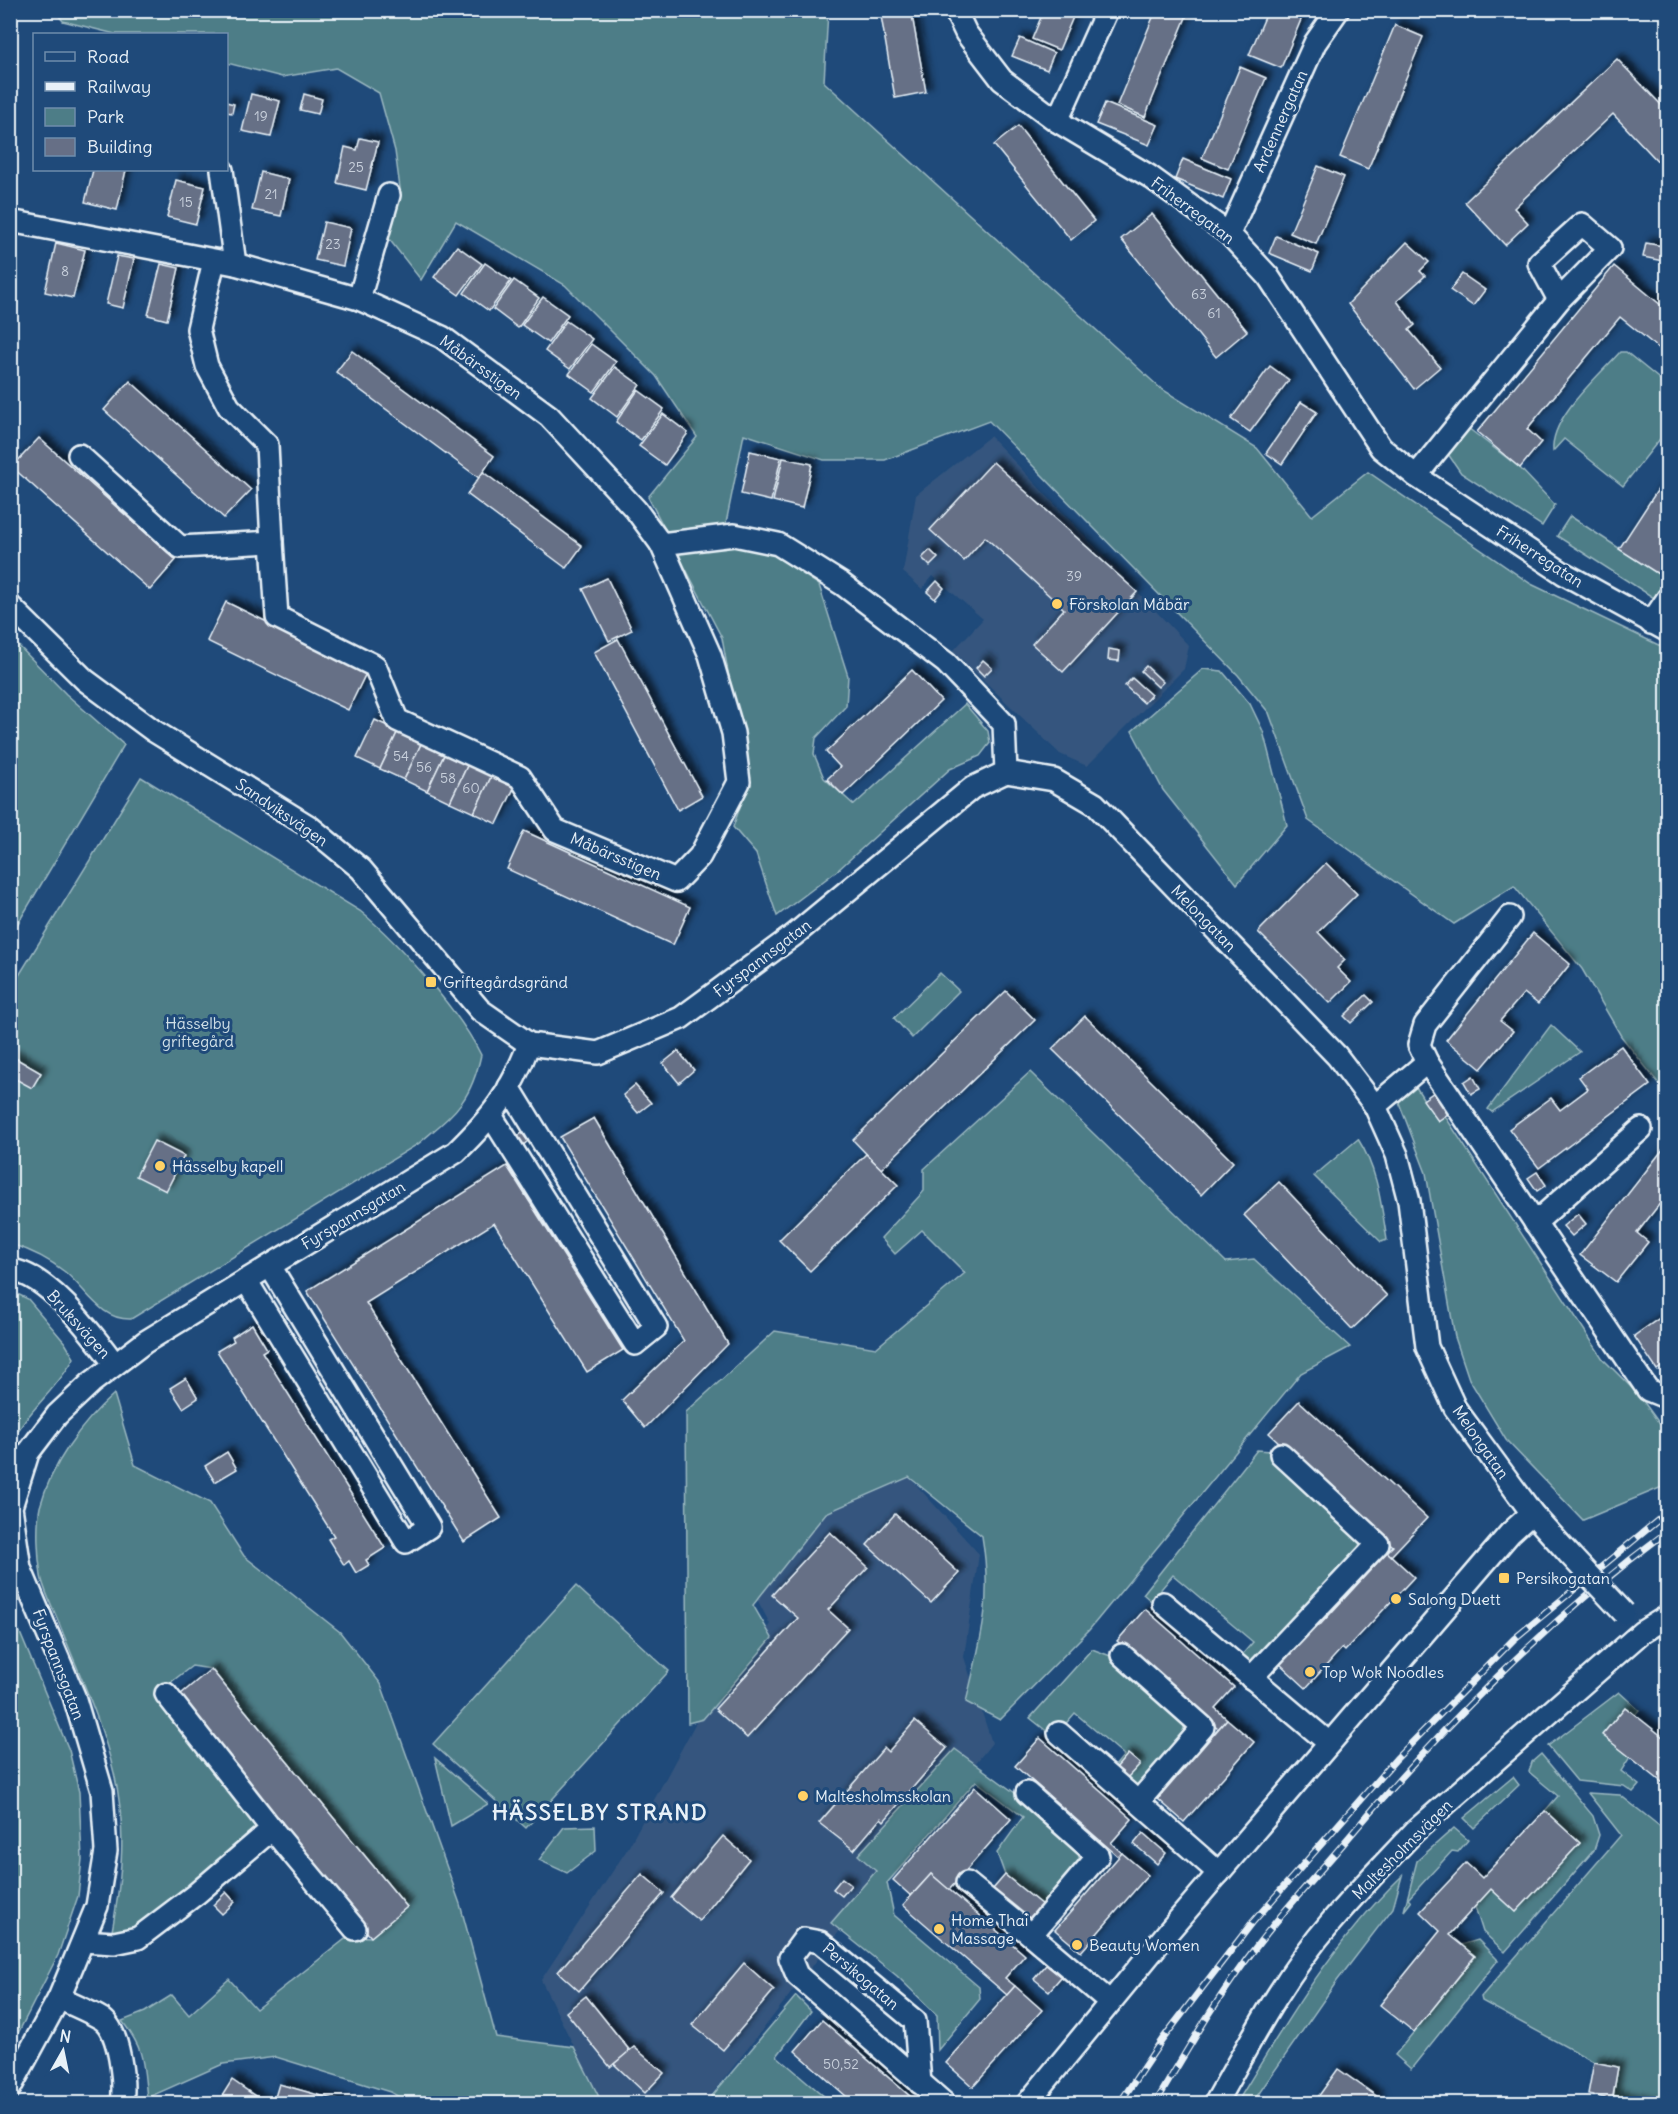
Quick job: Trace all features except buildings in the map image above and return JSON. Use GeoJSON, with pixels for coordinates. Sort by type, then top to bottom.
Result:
{"type":"FeatureCollection","features":[{"type":"Feature","properties":{"kind":"street","name":"Friherregatan"},"geometry":{"type":"LineString","coordinates":[[955,10],[966,33],[1002,80],[1058,120],[1149,176],[1229,234],[1268,276],[1381,448],[1416,476],[1563,573],[1659,627]]}},
{"type":"Feature","properties":{"kind":"street"},"geometry":{"type":"LineString","coordinates":[[1058,120],[1107,10]]}},
{"type":"Feature","properties":{"kind":"street","name":"Ardennergatan"},"geometry":{"type":"LineString","coordinates":[[1229,234],[1316,43],[1338,10]]}},
{"type":"Feature","properties":{"kind":"street"},"geometry":{"type":"LineString","coordinates":[[222,171],[225,262]]}},
{"type":"Feature","properties":{"kind":"street"},"geometry":{"type":"LineString","coordinates":[[359,299],[390,195]]}},
{"type":"Feature","properties":{"kind":"street","name":"Måbärsstigen"},"geometry":{"type":"LineString","coordinates":[[10,221],[225,262],[359,299],[442,338],[549,416],[636,510],[661,544],[710,655],[733,733],[739,782],[700,856],[676,881],[555,830],[520,777],[397,720],[375,666],[277,617],[267,445],[229,407],[207,366],[198,329],[225,262]]}},
{"type":"Feature","properties":{"kind":"street"},"geometry":{"type":"LineString","coordinates":[[1416,476],[1559,300]]}},
{"type":"Feature","properties":{"kind":"street"},"geometry":{"type":"LineString","coordinates":[[79,455],[180,547],[273,542]]}},
{"type":"Feature","properties":{"kind":"street"},"geometry":{"type":"LineString","coordinates":[[661,544],[734,535],[778,544],[842,584],[946,663],[1004,724],[1006,772]]}},
{"type":"Feature","properties":{"kind":"street"},"geometry":{"type":"LineString","coordinates":[[1659,627],[1668,598]]}},
{"type":"Feature","properties":{"kind":"street","name":"Sandviksvägen"},"geometry":{"type":"LineString","coordinates":[[10,606],[86,680],[103,693],[154,731],[310,827],[361,869],[480,1010],[529,1044]]}},
{"type":"Feature","properties":{"kind":"street","name":"Fyrspannsgatan"},"geometry":{"type":"LineString","coordinates":[[10,2088],[59,1998],[83,1941],[97,1906],[106,1851],[102,1791],[74,1696],[20,1568],[11,1507],[28,1453],[57,1415],[114,1363],[456,1152],[492,1117],[509,1088],[529,1044],[598,1053],[681,1018],[795,935],[972,788],[1006,772]]}},
{"type":"Feature","properties":{"kind":"street","name":"Melongatan"},"geometry":{"type":"LineString","coordinates":[[1006,772],[1054,780],[1095,804],[1337,1056],[1375,1106],[1397,1155],[1409,1201],[1427,1347],[1455,1408],[1532,1513],[1642,1632]]}},
{"type":"Feature","properties":{"kind":"street"},"geometry":{"type":"LineString","coordinates":[[1510,917],[1425,1025],[1419,1045],[1427,1062],[1648,1390],[1668,1398]]}},
{"type":"Feature","properties":{"kind":"street"},"geometry":{"type":"LineString","coordinates":[[1375,1106],[1427,1062]]}},
{"type":"Feature","properties":{"kind":"street"},"geometry":{"type":"LineString","coordinates":[[492,1117],[635,1344],[656,1327],[509,1088]]}},
{"type":"Feature","properties":{"kind":"street"},"geometry":{"type":"LineString","coordinates":[[1535,1223],[1641,1130]]}},
{"type":"Feature","properties":{"kind":"street"},"geometry":{"type":"LineString","coordinates":[[246,1280],[406,1542],[429,1527],[270,1266]]}},
{"type":"Feature","properties":{"kind":"street","name":"Bruksvägen"},"geometry":{"type":"LineString","coordinates":[[10,1270],[20,1271],[47,1287],[93,1336],[114,1363]]}},
{"type":"Feature","properties":{"kind":"street"},"geometry":{"type":"LineString","coordinates":[[1251,1678],[1378,1544],[1281,1454]]}},
{"type":"Feature","properties":{"kind":"street"},"geometry":{"type":"LineString","coordinates":[[1027,2103],[1329,1743],[1510,1533],[1532,1513]]}},
{"type":"Feature","properties":{"kind":"street"},"geometry":{"type":"LineString","coordinates":[[1163,1603],[1329,1743]]}},
{"type":"Feature","properties":{"kind":"street","name":"Maltesholmsvägen"},"geometry":{"type":"LineString","coordinates":[[1215,2103],[1269,2009],[1330,1923],[1415,1831],[1642,1632],[1668,1616]]}},
{"type":"Feature","properties":{"kind":"street"},"geometry":{"type":"LineString","coordinates":[[1122,1655],[1203,1726],[1138,1802]]}},
{"type":"Feature","properties":{"kind":"street"},"geometry":{"type":"LineString","coordinates":[[166,1694],[272,1829],[355,1929]]}},
{"type":"Feature","properties":{"kind":"street"},"geometry":{"type":"LineString","coordinates":[[1059,1733],[1219,1873]]}},
{"type":"Feature","properties":{"kind":"street"},"geometry":{"type":"LineString","coordinates":[[1027,1793],[1098,1856],[1031,1935]]}},
{"type":"Feature","properties":{"kind":"street"},"geometry":{"type":"LineString","coordinates":[[83,1941],[114,1943],[138,1938],[196,1894],[272,1829]]}},
{"type":"Feature","properties":{"kind":"street"},"geometry":{"type":"LineString","coordinates":[[967,1883],[1110,2002]]}},
{"type":"Feature","properties":{"kind":"street","name":"Persikogatan"},"geometry":{"type":"LineString","coordinates":[[920,2083],[915,2021],[820,1942],[804,1939],[790,1958],[796,1975],[920,2083],[945,2103]]}},
{"type":"Feature","properties":{"kind":"street"},"geometry":{"type":"LineString","coordinates":[[59,1998],[104,2020],[121,2055],[124,2092],[122,2103]]}},
{"type":"Feature","properties":{"kind":"shaded area","name":"Förskolan Måbär"},"geometry":{"type":"Polygon","coordinates":[[[990,436],[1189,646],[1184,669],[1087,766],[1060,754],[953,651],[983,619],[933,576],[922,589],[903,572],[916,495],[990,436]]]}},
{"type":"Feature","properties":{"kind":"shaded area","name":"Maltesholmsskolan"},"geometry":{"type":"Polygon","coordinates":[[[850,1412],[979,1554],[964,1657],[992,1743],[842,1928],[705,2103],[602,2103],[541,1980],[628,1848],[701,1713],[770,1624],[739,1565],[850,1412]]]}},
{"type":"Feature","properties":{"kind":"green space"},"geometry":{"type":"Polygon","coordinates":[[[55,11],[828,11],[824,82],[1160,388],[1257,448],[1312,516],[1368,472],[1531,584],[1667,649],[1667,1094],[1621,1036],[1582,969],[1514,886],[1454,924],[1308,820],[1269,713],[1238,675],[989,421],[885,460],[824,460],[744,434],[726,523],[819,585],[848,676],[846,706],[816,738],[814,754],[824,778],[854,805],[965,704],[988,731],[990,743],[980,756],[950,769],[838,870],[777,916],[756,854],[733,827],[748,784],[722,638],[648,497],[697,437],[656,376],[565,285],[456,221],[421,280],[389,239],[400,188],[395,151],[379,93],[336,68],[282,77],[228,63],[228,33],[111,33],[63,21],[55,11]]]}},
{"type":"Feature","properties":{"kind":"green space"},"geometry":{"type":"Polygon","coordinates":[[[1620,352],[1626,352],[1668,386],[1667,430],[1623,486],[1564,439],[1553,451],[1554,438],[1567,411],[1620,352]]]}},
{"type":"Feature","properties":{"kind":"green space"},"geometry":{"type":"Polygon","coordinates":[[[1468,428],[1520,468],[1555,505],[1542,526],[1461,473],[1448,454],[1468,428]]]}},
{"type":"Feature","properties":{"kind":"green space"},"geometry":{"type":"Polygon","coordinates":[[[1570,516],[1666,579],[1654,598],[1557,536],[1570,516]]]}},
{"type":"Feature","properties":{"kind":"green space"},"geometry":{"type":"Polygon","coordinates":[[[11,638],[66,694],[124,745],[11,935],[11,638]]]}},
{"type":"Feature","properties":{"kind":"green space"},"geometry":{"type":"Polygon","coordinates":[[[1203,669],[1222,671],[1250,704],[1263,731],[1287,825],[1237,884],[1163,790],[1132,731],[1203,669]]]}},
{"type":"Feature","properties":{"kind":"green space","name":"Hässelby griftegård"},"geometry":{"type":"Polygon","coordinates":[[[141,777],[360,911],[427,978],[459,1019],[481,1055],[477,1072],[466,1097],[451,1115],[418,1144],[131,1319],[111,1315],[95,1303],[59,1267],[39,1255],[11,1244],[10,990],[141,777]]]}},
{"type":"Feature","properties":{"kind":"green space"},"geometry":{"type":"Polygon","coordinates":[[[940,973],[959,991],[912,1038],[894,1018],[940,973]]]}},
{"type":"Feature","properties":{"kind":"green space"},"geometry":{"type":"Polygon","coordinates":[[[1551,1025],[1580,1052],[1492,1112],[1488,1109],[1551,1025]]]}},
{"type":"Feature","properties":{"kind":"green space"},"geometry":{"type":"Polygon","coordinates":[[[1030,1072],[1226,1262],[1254,1259],[1350,1347],[1301,1373],[1089,1630],[1000,1720],[966,1702],[981,1639],[986,1600],[982,1536],[909,1477],[826,1513],[753,1605],[772,1638],[703,1719],[688,1723],[686,1412],[775,1331],[876,1348],[965,1273],[922,1230],[895,1254],[881,1238],[924,1191],[924,1169],[1030,1072]]]}},
{"type":"Feature","properties":{"kind":"green space"},"geometry":{"type":"Polygon","coordinates":[[[1416,1087],[1424,1100],[1445,1116],[1603,1359],[1638,1394],[1667,1434],[1667,1485],[1583,1520],[1506,1440],[1469,1379],[1455,1337],[1426,1173],[1398,1100],[1416,1087]]]}},
{"type":"Feature","properties":{"kind":"green space"},"geometry":{"type":"Polygon","coordinates":[[[1358,1139],[1370,1163],[1378,1188],[1387,1240],[1381,1242],[1314,1176],[1358,1139]]]}},
{"type":"Feature","properties":{"kind":"green space"},"geometry":{"type":"Polygon","coordinates":[[[11,1291],[28,1299],[65,1343],[74,1358],[67,1370],[25,1421],[11,1444],[11,1291]]]}},
{"type":"Feature","properties":{"kind":"green space"},"geometry":{"type":"Polygon","coordinates":[[[114,1394],[135,1465],[210,1503],[244,1556],[340,1632],[381,1684],[460,1904],[496,2037],[574,2047],[602,2103],[410,2103],[390,2092],[276,2057],[223,2064],[147,2098],[142,2057],[130,2031],[122,2021],[145,2012],[172,1995],[189,2015],[229,1979],[256,2009],[349,1936],[371,1937],[407,1907],[211,1669],[192,1666],[157,1693],[188,1732],[184,1735],[241,1798],[238,1802],[259,1827],[255,1838],[125,1935],[112,1931],[122,1852],[118,1793],[109,1754],[96,1716],[42,1582],[38,1532],[40,1507],[60,1460],[79,1431],[114,1394]]]}},
{"type":"Feature","properties":{"kind":"green space"},"geometry":{"type":"Polygon","coordinates":[[[1257,1450],[1271,1451],[1356,1527],[1360,1543],[1356,1557],[1254,1666],[1241,1656],[1253,1642],[1173,1575],[1151,1601],[1143,1594],[1257,1450]]]}},
{"type":"Feature","properties":{"kind":"green space"},"geometry":{"type":"Polygon","coordinates":[[[576,1586],[669,1671],[526,1828],[433,1744],[576,1586]]]}},
{"type":"Feature","properties":{"kind":"green space"},"geometry":{"type":"Polygon","coordinates":[[[10,1609],[69,1750],[79,1792],[82,1859],[78,1896],[58,1955],[11,2047],[10,1609]]]}},
{"type":"Feature","properties":{"kind":"green space"},"geometry":{"type":"Polygon","coordinates":[[[1092,1649],[1121,1660],[1184,1718],[1182,1738],[1177,1747],[1142,1786],[1129,1786],[1111,1771],[1124,1755],[1075,1713],[1054,1737],[1030,1718],[1092,1649]]]}},
{"type":"Feature","properties":{"kind":"green space"},"geometry":{"type":"Polygon","coordinates":[[[1619,1692],[1639,1710],[1635,1715],[1625,1707],[1603,1735],[1630,1757],[1621,1771],[1639,1785],[1633,1792],[1624,1786],[1577,1781],[1548,1746],[1619,1692]]]}},
{"type":"Feature","properties":{"kind":"green space"},"geometry":{"type":"Polygon","coordinates":[[[955,1749],[1015,1793],[1073,1842],[1079,1853],[1079,1870],[1038,1917],[1034,1915],[1041,1905],[1005,1875],[997,1853],[1023,1817],[976,1781],[887,1883],[894,1915],[979,1987],[980,1999],[938,2050],[937,2015],[897,1976],[831,1923],[876,1871],[858,1855],[955,1749]]]}},
{"type":"Feature","properties":{"kind":"green space"},"geometry":{"type":"Polygon","coordinates":[[[1541,1754],[1593,1816],[1599,1835],[1594,1850],[1505,1952],[1483,1932],[1475,1907],[1491,1889],[1516,1912],[1580,1843],[1545,1811],[1558,1796],[1529,1772],[1532,1762],[1541,1754]]]}},
{"type":"Feature","properties":{"kind":"green space"},"geometry":{"type":"Polygon","coordinates":[[[435,1758],[488,1804],[451,1826],[435,1758]]]}},
{"type":"Feature","properties":{"kind":"green space"},"geometry":{"type":"Polygon","coordinates":[[[1513,1777],[1519,1785],[1474,1828],[1464,1818],[1513,1777]]]}},
{"type":"Feature","properties":{"kind":"green space"},"geometry":{"type":"Polygon","coordinates":[[[1588,1793],[1620,1795],[1667,1832],[1667,2103],[1613,2096],[1618,2067],[1594,2062],[1482,2001],[1481,1997],[1621,1835],[1588,1793]]]}},
{"type":"Feature","properties":{"kind":"green space"},"geometry":{"type":"Polygon","coordinates":[[[595,1826],[596,1851],[567,1873],[539,1860],[564,1827],[595,1826]]]}},
{"type":"Feature","properties":{"kind":"green space"},"geometry":{"type":"Polygon","coordinates":[[[1454,1828],[1468,1840],[1458,1852],[1452,1851],[1408,1899],[1411,1902],[1404,1911],[1417,1861],[1454,1828]]]}},
{"type":"Feature","properties":{"kind":"green space"},"geometry":{"type":"Polygon","coordinates":[[[1402,1876],[1393,1908],[1337,1981],[1255,2099],[1238,2101],[1274,2041],[1333,1955],[1354,1927],[1402,1876]]]}},
{"type":"Feature","properties":{"kind":"green space"},"geometry":{"type":"Polygon","coordinates":[[[1478,1940],[1498,1960],[1411,2069],[1395,2055],[1475,1957],[1461,1945],[1478,1940]]]}},
{"type":"Feature","properties":{"kind":"green space"},"geometry":{"type":"Polygon","coordinates":[[[796,1996],[811,2011],[777,2056],[832,2103],[706,2103],[796,1996]]]}},
{"type":"Feature","properties":{"kind":"railway"},"geometry":{"type":"LineString","coordinates":[[1119,2104],[1162,2040],[1252,1923],[1396,1759],[1514,1639],[1668,1512]]}},
{"type":"Feature","properties":{"kind":"railway"},"geometry":{"type":"LineString","coordinates":[[1155,2104],[1203,2024],[1242,1966],[1277,1920],[1418,1758],[1537,1639],[1668,1531]]}},
{"type":"Feature","properties":{"kind":"place","name":"Förskolan Måbär"},"geometry":{"type":"Point","coordinates":[1057,604]}},
{"type":"Feature","properties":{"kind":"place","name":"Griftegårdsgränd"},"geometry":{"type":"Point","coordinates":[431,982]}},
{"type":"Feature","properties":{"kind":"place","name":"Hässelby kapell"},"geometry":{"type":"Point","coordinates":[160,1166]}},
{"type":"Feature","properties":{"kind":"place","name":"Persikogatan"},"geometry":{"type":"Point","coordinates":[1504,1578]}},
{"type":"Feature","properties":{"kind":"place","name":"Salong Duett"},"geometry":{"type":"Point","coordinates":[1396,1599]}},
{"type":"Feature","properties":{"kind":"place","name":"Top Wok Noodles"},"geometry":{"type":"Point","coordinates":[1310,1672]}},
{"type":"Feature","properties":{"kind":"place","name":"Maltesholmsskolan"},"geometry":{"type":"Point","coordinates":[803,1796]}},
{"type":"Feature","properties":{"kind":"place","name":"Home Thai Massage"},"geometry":{"type":"Point","coordinates":[939,1929]}},
{"type":"Feature","properties":{"kind":"place","name":"Beauty Women"},"geometry":{"type":"Point","coordinates":[1077,1945]}},
{"type":"Feature","properties":{"kind":"district","name":"HÄSSELBY STRAND"},"geometry":{"type":"Point","coordinates":[600,1812]}}]}
